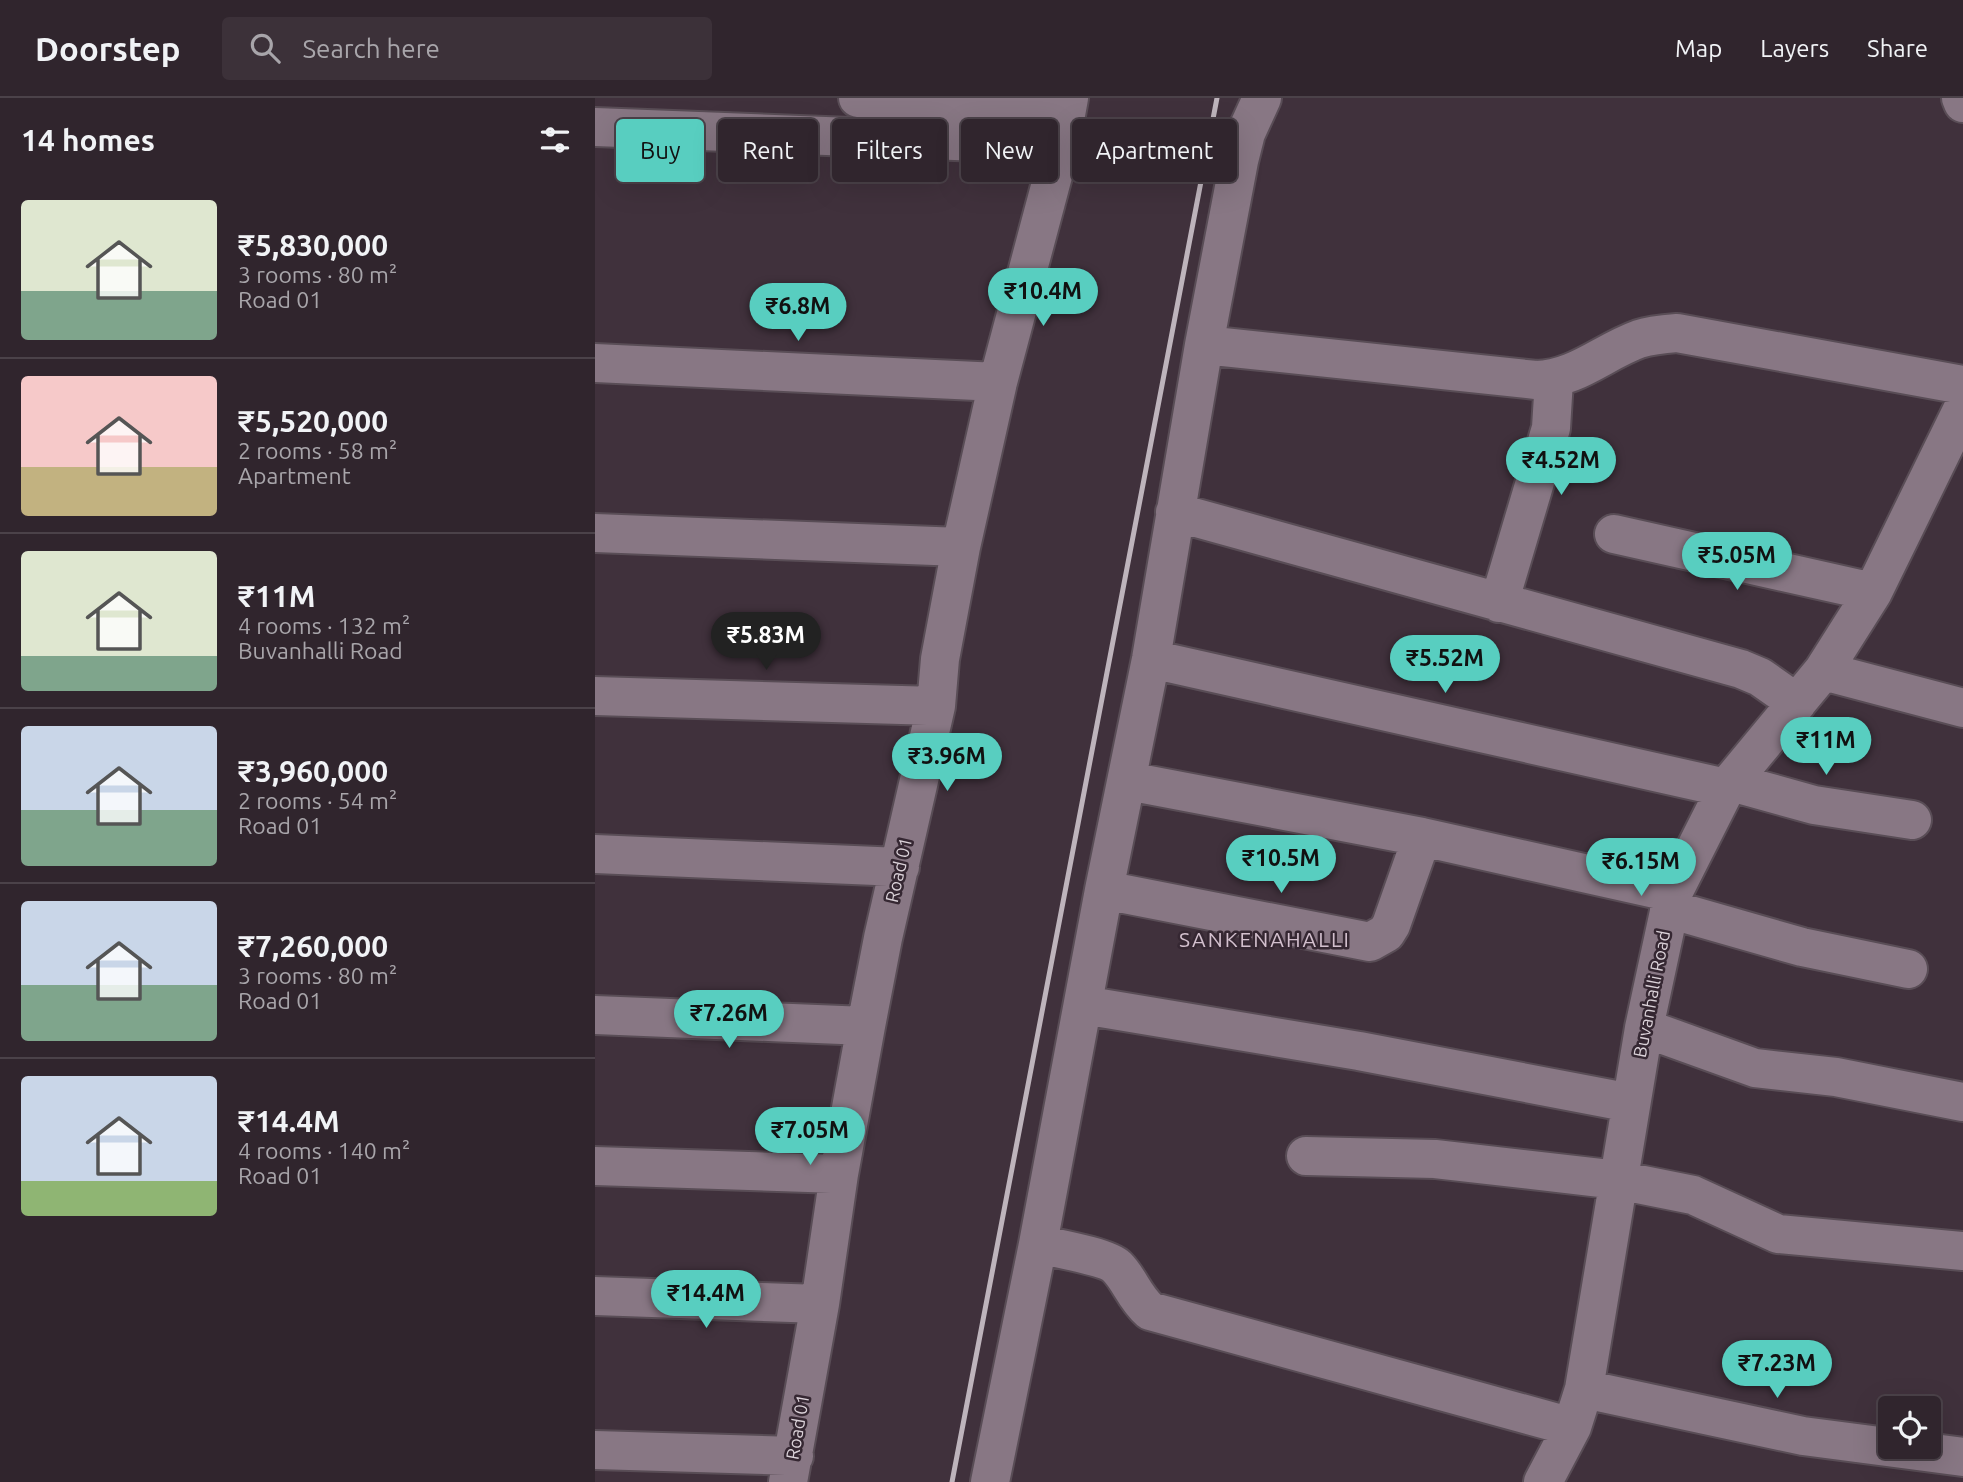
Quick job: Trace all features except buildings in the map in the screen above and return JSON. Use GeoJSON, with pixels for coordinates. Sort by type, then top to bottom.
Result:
{"type":"FeatureCollection","features":[{"type":"Feature","properties":{"kind":"street"},"geometry":{"type":"LineString","coordinates":[[858,98],[1022,108],[1065,120]]}},
{"type":"Feature","properties":{"kind":"street"},"geometry":{"type":"LineString","coordinates":[[990,1482],[1151,659],[1238,161],[1246,133],[1262,98]]}},
{"type":"Feature","properties":{"kind":"street"},"geometry":{"type":"LineString","coordinates":[[1961,98],[1963,103]]}},
{"type":"Feature","properties":{"kind":"street"},"geometry":{"type":"LineString","coordinates":[[595,127],[1065,120]]}},
{"type":"Feature","properties":{"kind":"street","name":"Road 01"},"geometry":{"type":"LineString","coordinates":[[791,1469],[866,1026],[936,706],[940,659],[961,547],[998,382],[1065,120]]}},
{"type":"Feature","properties":{"kind":"street"},"geometry":{"type":"LineString","coordinates":[[1204,345],[1554,380],[1637,340],[1656,334],[1677,333],[1963,385]]}},
{"type":"Feature","properties":{"kind":"street"},"geometry":{"type":"LineString","coordinates":[[595,363],[998,382]]}},
{"type":"Feature","properties":{"kind":"street"},"geometry":{"type":"LineString","coordinates":[[1499,603],[1551,428],[1554,380]]}},
{"type":"Feature","properties":{"kind":"street","name":"Buvanhalli Road"},"geometry":{"type":"LineString","coordinates":[[1543,1482],[1572,1427],[1584,1389],[1644,1028],[1671,901],[1729,785],[1823,671],[1874,592],[1963,408]]}},
{"type":"Feature","properties":{"kind":"street"},"geometry":{"type":"LineString","coordinates":[[1175,512],[1741,669],[1759,677],[1797,703]]}},
{"type":"Feature","properties":{"kind":"street"},"geometry":{"type":"LineString","coordinates":[[595,533],[961,547]]}},
{"type":"Feature","properties":{"kind":"street"},"geometry":{"type":"LineString","coordinates":[[1614,534],[1874,592]]}},
{"type":"Feature","properties":{"kind":"street"},"geometry":{"type":"LineString","coordinates":[[1151,659],[1814,805],[1912,820]]}},
{"type":"Feature","properties":{"kind":"street"},"geometry":{"type":"LineString","coordinates":[[1823,671],[1963,708]]}},
{"type":"Feature","properties":{"kind":"street"},"geometry":{"type":"LineString","coordinates":[[595,696],[936,706]]}},
{"type":"Feature","properties":{"kind":"street"},"geometry":{"type":"LineString","coordinates":[[1128,781],[1422,836],[1671,901],[1802,947],[1908,969]]}},
{"type":"Feature","properties":{"kind":"street"},"geometry":{"type":"LineString","coordinates":[[1104,890],[1370,942],[1386,933],[1391,925],[1422,836]]}},
{"type":"Feature","properties":{"kind":"street"},"geometry":{"type":"LineString","coordinates":[[595,854],[900,867]]}},
{"type":"Feature","properties":{"kind":"street"},"geometry":{"type":"LineString","coordinates":[[1083,1005],[1359,1051],[1631,1103]]}},
{"type":"Feature","properties":{"kind":"street"},"geometry":{"type":"LineString","coordinates":[[595,1015],[866,1026]]}},
{"type":"Feature","properties":{"kind":"street"},"geometry":{"type":"LineString","coordinates":[[1644,1028],[1755,1068],[1836,1077],[1963,1102]]}},
{"type":"Feature","properties":{"kind":"street"},"geometry":{"type":"LineString","coordinates":[[1306,1156],[1435,1159],[1618,1180],[1693,1195],[1778,1234],[1963,1251]]}},
{"type":"Feature","properties":{"kind":"street"},"geometry":{"type":"LineString","coordinates":[[595,1166],[839,1174]]}},
{"type":"Feature","properties":{"kind":"street"},"geometry":{"type":"LineString","coordinates":[[1038,1244],[1106,1260],[1117,1266],[1139,1301],[1150,1311],[1572,1427]]}},
{"type":"Feature","properties":{"kind":"street"},"geometry":{"type":"LineString","coordinates":[[595,1296],[820,1304]]}},
{"type":"Feature","properties":{"kind":"street"},"geometry":{"type":"LineString","coordinates":[[1584,1389],[1803,1436],[1963,1457]]}},
{"type":"Feature","properties":{"kind":"street"},"geometry":{"type":"LineString","coordinates":[[595,1450],[791,1469]]}},
{"type":"Feature","properties":{"kind":"railway"},"geometry":{"type":"LineString","coordinates":[[952,1482],[1217,98]]}},
{"type":"Feature","properties":{"kind":"district","name":"SANKENAHALLI"},"geometry":{"type":"Point","coordinates":[1265,940]}}]}
